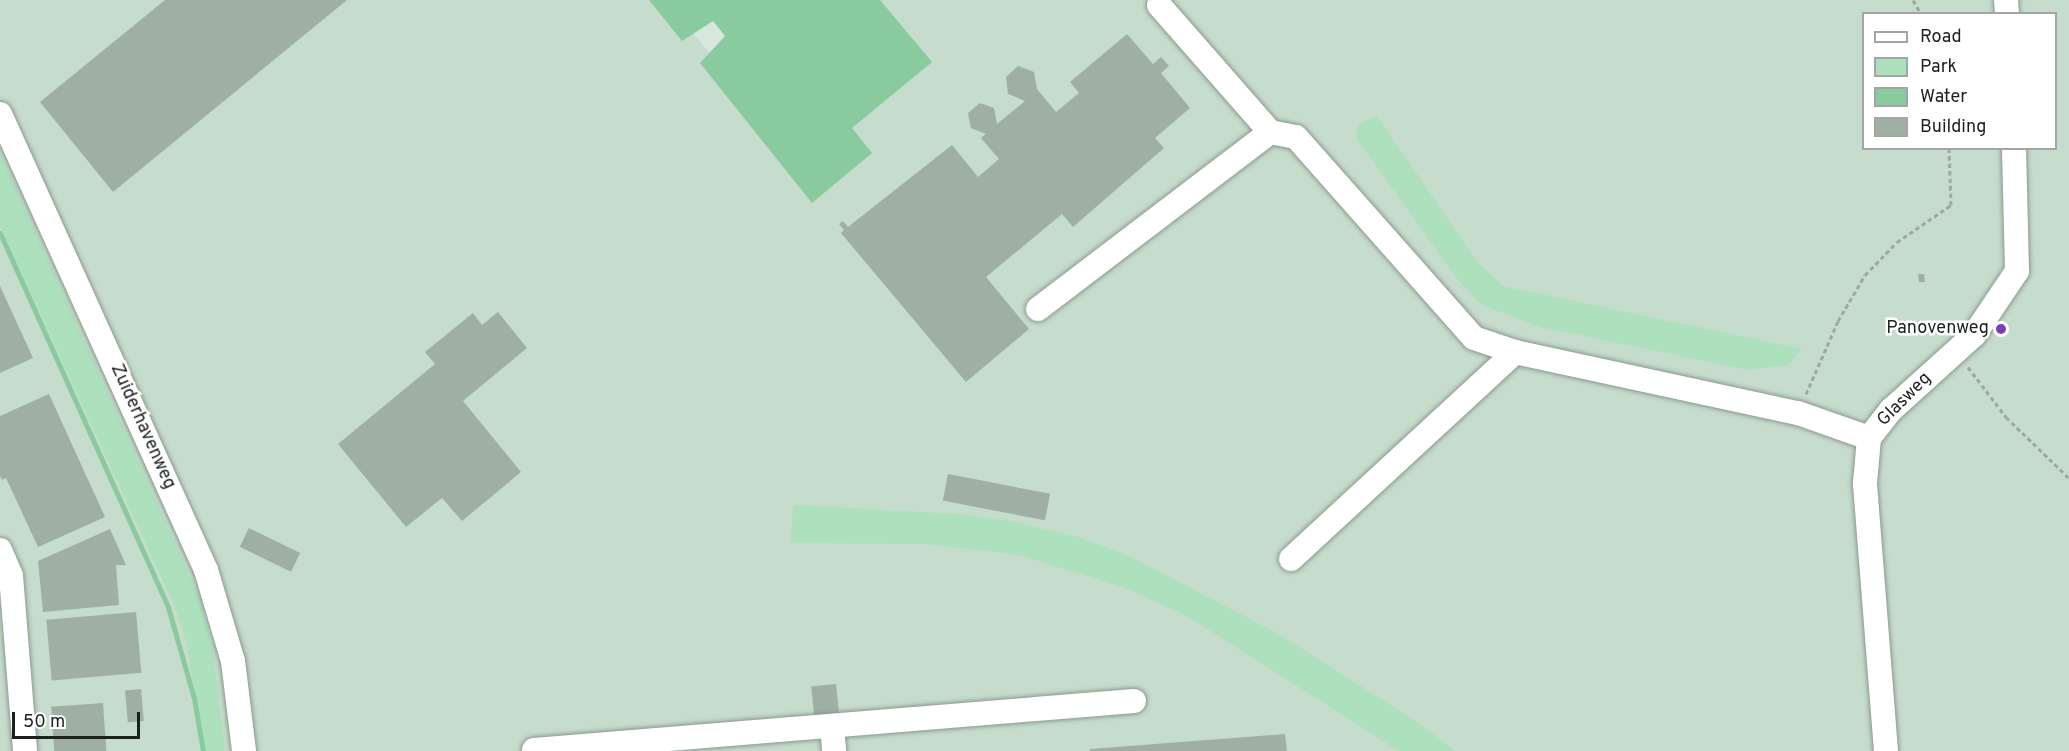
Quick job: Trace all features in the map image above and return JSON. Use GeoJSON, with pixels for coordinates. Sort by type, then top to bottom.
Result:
{"type":"FeatureCollection","features":[{"type":"Feature","properties":{"kind":"street"},"geometry":{"type":"LineString","coordinates":[[1159,5],[1270,132],[1296,137],[1474,338],[1515,352],[1798,413],[1869,438]]}},
{"type":"Feature","properties":{"kind":"street","name":"Zuiderhavenweg"},"geometry":{"type":"LineString","coordinates":[[0,114],[206,570],[233,661],[244,751]]}},
{"type":"Feature","properties":{"kind":"street"},"geometry":{"type":"LineString","coordinates":[[1038,309],[1270,132]]}},
{"type":"Feature","properties":{"kind":"street","name":"Glasweg"},"geometry":{"type":"LineString","coordinates":[[1886,751],[1865,483],[1869,438],[1891,410],[1990,317],[2017,271],[2014,150]]}},
{"type":"Feature","properties":{"kind":"street"},"geometry":{"type":"LineString","coordinates":[[1291,559],[1515,352]]}},
{"type":"Feature","properties":{"kind":"street"},"geometry":{"type":"LineString","coordinates":[[0,550],[11,576],[25,751]]}},
{"type":"Feature","properties":{"kind":"street"},"geometry":{"type":"LineString","coordinates":[[534,750],[1134,701]]}},
{"type":"Feature","properties":{"kind":"street"},"geometry":{"type":"LineString","coordinates":[[832,726],[834,751]]}},
{"type":"Feature","properties":{"kind":"path"},"geometry":{"type":"LineString","coordinates":[[1798,413],[1838,321],[1864,275],[1897,242],[1952,204],[1949,150]]}},
{"type":"Feature","properties":{"kind":"path"},"geometry":{"type":"LineString","coordinates":[[1956,351],[2006,417],[2069,478]]}},
{"type":"Feature","properties":{"kind":"shaded area"},"geometry":{"type":"Polygon","coordinates":[[[0,0],[667,0],[812,181],[864,0],[2069,0],[2069,751],[0,751],[0,0]]]}},
{"type":"Feature","properties":{"kind":"green space"},"geometry":{"type":"Polygon","coordinates":[[[1377,116],[1479,264],[1503,286],[1802,349],[1788,365],[1748,370],[1540,327],[1482,305],[1457,279],[1356,138],[1358,124],[1377,116]]]}},
{"type":"Feature","properties":{"kind":"green space"},"geometry":{"type":"Polygon","coordinates":[[[0,153],[200,599],[213,650],[225,751],[203,751],[187,646],[175,607],[0,226],[0,153]]]}},
{"type":"Feature","properties":{"kind":"green space"},"geometry":{"type":"Polygon","coordinates":[[[793,505],[957,514],[1012,521],[1078,537],[1129,556],[1277,633],[1417,722],[1455,751],[1399,751],[1187,616],[1123,587],[1022,556],[990,551],[924,544],[791,543],[793,505]]]}},
{"type":"Feature","properties":{"kind":"water"},"geometry":{"type":"Polygon","coordinates":[[[649,0],[880,0],[932,62],[852,128],[872,153],[812,203],[700,63],[725,36],[713,21],[682,41],[649,0]]]}},
{"type":"Feature","properties":{"kind":"building"},"geometry":{"type":"Polygon","coordinates":[[[165,0],[347,0],[113,192],[40,102],[165,0]]]}},
{"type":"Feature","properties":{"kind":"building"},"geometry":{"type":"Polygon","coordinates":[[[1127,34],[1153,64],[1161,57],[1169,66],[1161,73],[1190,108],[1155,138],[1164,148],[1073,227],[1062,214],[986,277],[1029,329],[966,382],[841,233],[844,230],[839,224],[843,221],[848,227],[952,145],[978,177],[999,159],[981,138],[986,134],[971,128],[968,113],[980,103],[994,108],[997,124],[1025,101],[1008,94],[1006,77],[1018,66],[1034,72],[1037,89],[1056,112],[1079,93],[1070,82],[1127,34]]]}},
{"type":"Feature","properties":{"kind":"building"},"geometry":{"type":"Polygon","coordinates":[[[1918,274],[1924,274],[1925,282],[1919,282],[1918,274]]]}},
{"type":"Feature","properties":{"kind":"building"},"geometry":{"type":"Polygon","coordinates":[[[0,286],[33,358],[0,373],[0,286]]]}},
{"type":"Feature","properties":{"kind":"building"},"geometry":{"type":"Polygon","coordinates":[[[498,312],[527,348],[463,401],[521,472],[462,521],[442,498],[406,527],[338,444],[435,364],[425,352],[473,313],[482,325],[498,312]]]}},
{"type":"Feature","properties":{"kind":"building"},"geometry":{"type":"Polygon","coordinates":[[[49,394],[105,517],[38,547],[6,478],[2,480],[0,476],[0,416],[49,394]]]}},
{"type":"Feature","properties":{"kind":"building"},"geometry":{"type":"Polygon","coordinates":[[[948,474],[1050,494],[1045,520],[943,501],[948,474]]]}},
{"type":"Feature","properties":{"kind":"building"},"geometry":{"type":"Polygon","coordinates":[[[249,528],[300,553],[291,572],[240,547],[249,528]]]}},
{"type":"Feature","properties":{"kind":"building"},"geometry":{"type":"Polygon","coordinates":[[[110,529],[126,565],[116,565],[119,605],[43,612],[38,561],[110,529]]]}},
{"type":"Feature","properties":{"kind":"building"},"geometry":{"type":"Polygon","coordinates":[[[136,612],[141,673],[52,681],[46,620],[136,612]]]}},
{"type":"Feature","properties":{"kind":"building"},"geometry":{"type":"Polygon","coordinates":[[[836,684],[839,713],[814,715],[811,687],[836,684]]]}},
{"type":"Feature","properties":{"kind":"building"},"geometry":{"type":"Polygon","coordinates":[[[141,689],[144,721],[128,722],[125,690],[141,689]]]}},
{"type":"Feature","properties":{"kind":"building"},"geometry":{"type":"Polygon","coordinates":[[[103,703],[106,751],[54,751],[51,707],[103,703]]]}},
{"type":"Feature","properties":{"kind":"building"},"geometry":{"type":"Polygon","coordinates":[[[1285,734],[1287,751],[1090,751],[1090,749],[1285,734]]]}},
{"type":"Feature","properties":{"kind":"waterway"},"geometry":{"type":"LineString","coordinates":[[0,233],[168,607],[194,698],[203,751]]}},
{"type":"Feature","properties":{"kind":"place","name":"Panovenweg"},"geometry":{"type":"Point","coordinates":[2001,329]}}]}
